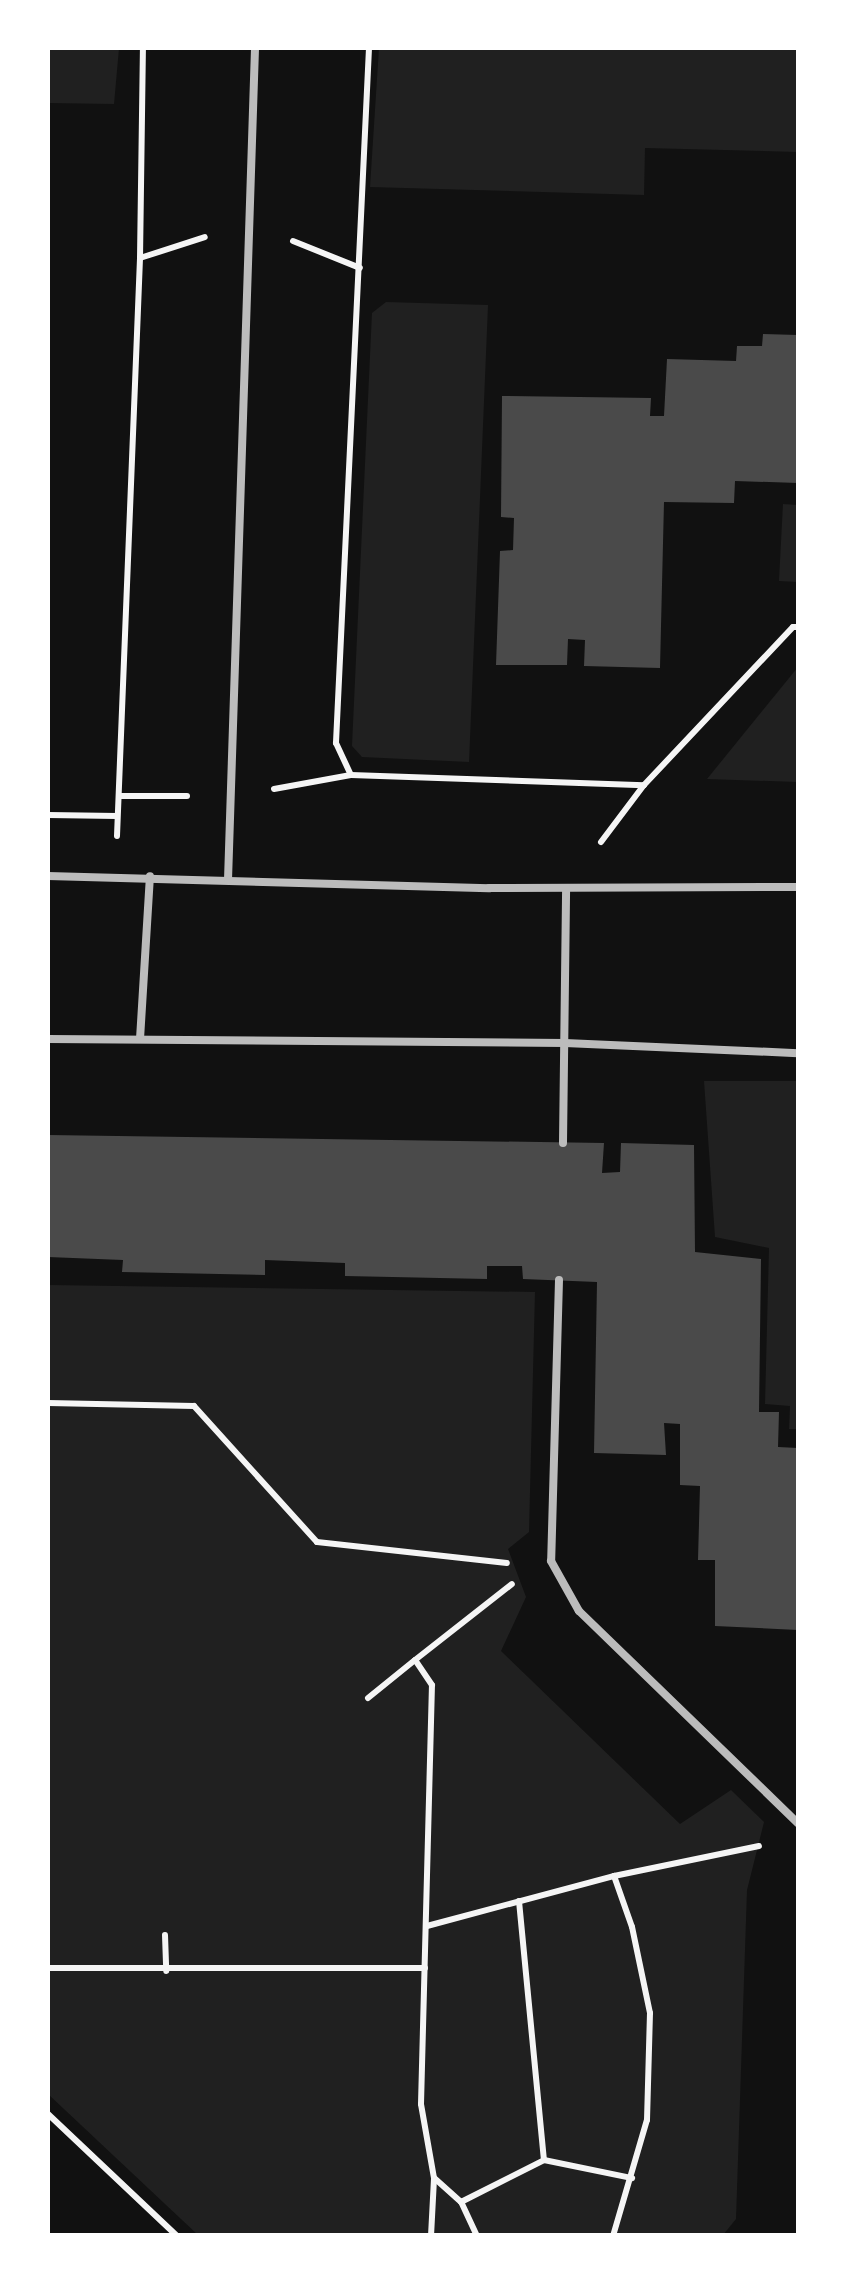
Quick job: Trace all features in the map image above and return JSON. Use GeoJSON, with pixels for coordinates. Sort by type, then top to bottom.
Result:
{"type":"FeatureCollection","features":[{"type":"Feature","properties":{"kind":"lane"},"geometry":{"type":"LineString","coordinates":[[228,880],[255,48]]}},
{"type":"Feature","properties":{"kind":"lane"},"geometry":{"type":"LineString","coordinates":[[48,876],[566,888],[798,887]]}},
{"type":"Feature","properties":{"kind":"lane"},"geometry":{"type":"LineString","coordinates":[[140,1039],[150,876]]}},
{"type":"Feature","properties":{"kind":"lane"},"geometry":{"type":"LineString","coordinates":[[562,1143],[566,888]]}},
{"type":"Feature","properties":{"kind":"lane"},"geometry":{"type":"LineString","coordinates":[[48,1039],[565,1043],[798,1053]]}},
{"type":"Feature","properties":{"kind":"lane"},"geometry":{"type":"LineString","coordinates":[[559,1280],[551,1561],[579,1611],[798,1821]]}},
{"type":"Feature","properties":{"kind":"path"},"geometry":{"type":"LineString","coordinates":[[115,875],[140,258],[143,48]]}},
{"type":"Feature","properties":{"kind":"path"},"geometry":{"type":"LineString","coordinates":[[369,48],[336,743],[351,775],[644,786]]}},
{"type":"Feature","properties":{"kind":"path"},"geometry":{"type":"LineString","coordinates":[[566,888],[644,786],[792,627],[798,627]]}},
{"type":"Feature","properties":{"kind":"path"},"geometry":{"type":"LineString","coordinates":[[48,815],[118,816]]}},
{"type":"Feature","properties":{"kind":"path"},"geometry":{"type":"LineString","coordinates":[[48,1403],[194,1406],[317,1542],[524,1564],[551,1561]]}},
{"type":"Feature","properties":{"kind":"path"},"geometry":{"type":"LineString","coordinates":[[368,1698],[513,1583],[524,1564]]}},
{"type":"Feature","properties":{"kind":"path"},"geometry":{"type":"LineString","coordinates":[[415,1660],[432,1685],[420,2104],[434,2178],[432,2236]]}},
{"type":"Feature","properties":{"kind":"path"},"geometry":{"type":"LineString","coordinates":[[426,1926],[614,1876],[758,1846],[798,1821]]}},
{"type":"Feature","properties":{"kind":"path"},"geometry":{"type":"LineString","coordinates":[[613,2236],[647,2120],[650,2013],[614,1876]]}},
{"type":"Feature","properties":{"kind":"path"},"geometry":{"type":"LineString","coordinates":[[519,1901],[544,2160]]}},
{"type":"Feature","properties":{"kind":"path"},"geometry":{"type":"LineString","coordinates":[[165,1935],[166,1971]]}},
{"type":"Feature","properties":{"kind":"path"},"geometry":{"type":"LineString","coordinates":[[48,1968],[425,1968]]}},
{"type":"Feature","properties":{"kind":"path"},"geometry":{"type":"LineString","coordinates":[[48,2114],[178,2236]]}},
{"type":"Feature","properties":{"kind":"path"},"geometry":{"type":"LineString","coordinates":[[461,2202],[544,2160],[632,2178]]}},
{"type":"Feature","properties":{"kind":"path"},"geometry":{"type":"LineString","coordinates":[[434,2178],[461,2202],[477,2236]]}},
{"type":"Feature","properties":{"kind":"shaded area"},"geometry":{"type":"Polygon","coordinates":[[[48,48],[119,48],[114,104],[48,103],[48,48]]]}},
{"type":"Feature","properties":{"kind":"shaded area"},"geometry":{"type":"Polygon","coordinates":[[[379,48],[798,48],[798,152],[645,148],[644,195],[370,187],[379,48]]]}},
{"type":"Feature","properties":{"kind":"shaded area"},"geometry":{"type":"Polygon","coordinates":[[[386,302],[488,305],[469,762],[362,757],[352,746],[372,313],[386,302]]]}},
{"type":"Feature","properties":{"kind":"shaded area"},"geometry":{"type":"Polygon","coordinates":[[[783,504],[798,505],[798,582],[779,581],[783,504]]]}},
{"type":"Feature","properties":{"kind":"shaded area"},"geometry":{"type":"Polygon","coordinates":[[[798,667],[798,782],[707,779],[798,667]]]}},
{"type":"Feature","properties":{"kind":"shaded area"},"geometry":{"type":"Polygon","coordinates":[[[704,1081],[798,1081],[798,1429],[789,1429],[790,1406],[765,1404],[769,1248],[715,1237],[704,1081]]]}},
{"type":"Feature","properties":{"kind":"shaded area"},"geometry":{"type":"Polygon","coordinates":[[[48,1285],[535,1292],[529,1532],[508,1549],[526,1597],[501,1651],[680,1824],[731,1790],[764,1822],[747,1890],[736,2219],[723,2235],[198,2235],[48,2094],[48,1285]]]}},
{"type":"Feature","properties":{"kind":"building"},"geometry":{"type":"Polygon","coordinates":[[[763,334],[798,335],[798,483],[735,481],[734,503],[664,502],[660,668],[584,666],[585,640],[568,639],[567,665],[496,665],[500,551],[513,550],[514,518],[501,517],[502,396],[651,398],[650,416],[664,416],[667,359],[736,361],[737,346],[762,346],[763,334]]]}},
{"type":"Feature","properties":{"kind":"building"},"geometry":{"type":"Polygon","coordinates":[[[48,1135],[604,1143],[602,1173],[620,1172],[621,1143],[694,1145],[695,1252],[761,1259],[759,1412],[779,1412],[778,1447],[798,1448],[798,1630],[715,1626],[715,1560],[698,1560],[700,1486],[680,1485],[680,1424],[664,1423],[666,1455],[594,1453],[597,1282],[523,1279],[522,1266],[487,1266],[487,1279],[345,1276],[345,1263],[265,1260],[265,1275],[122,1272],[123,1260],[48,1257],[48,1135]]]}}]}
